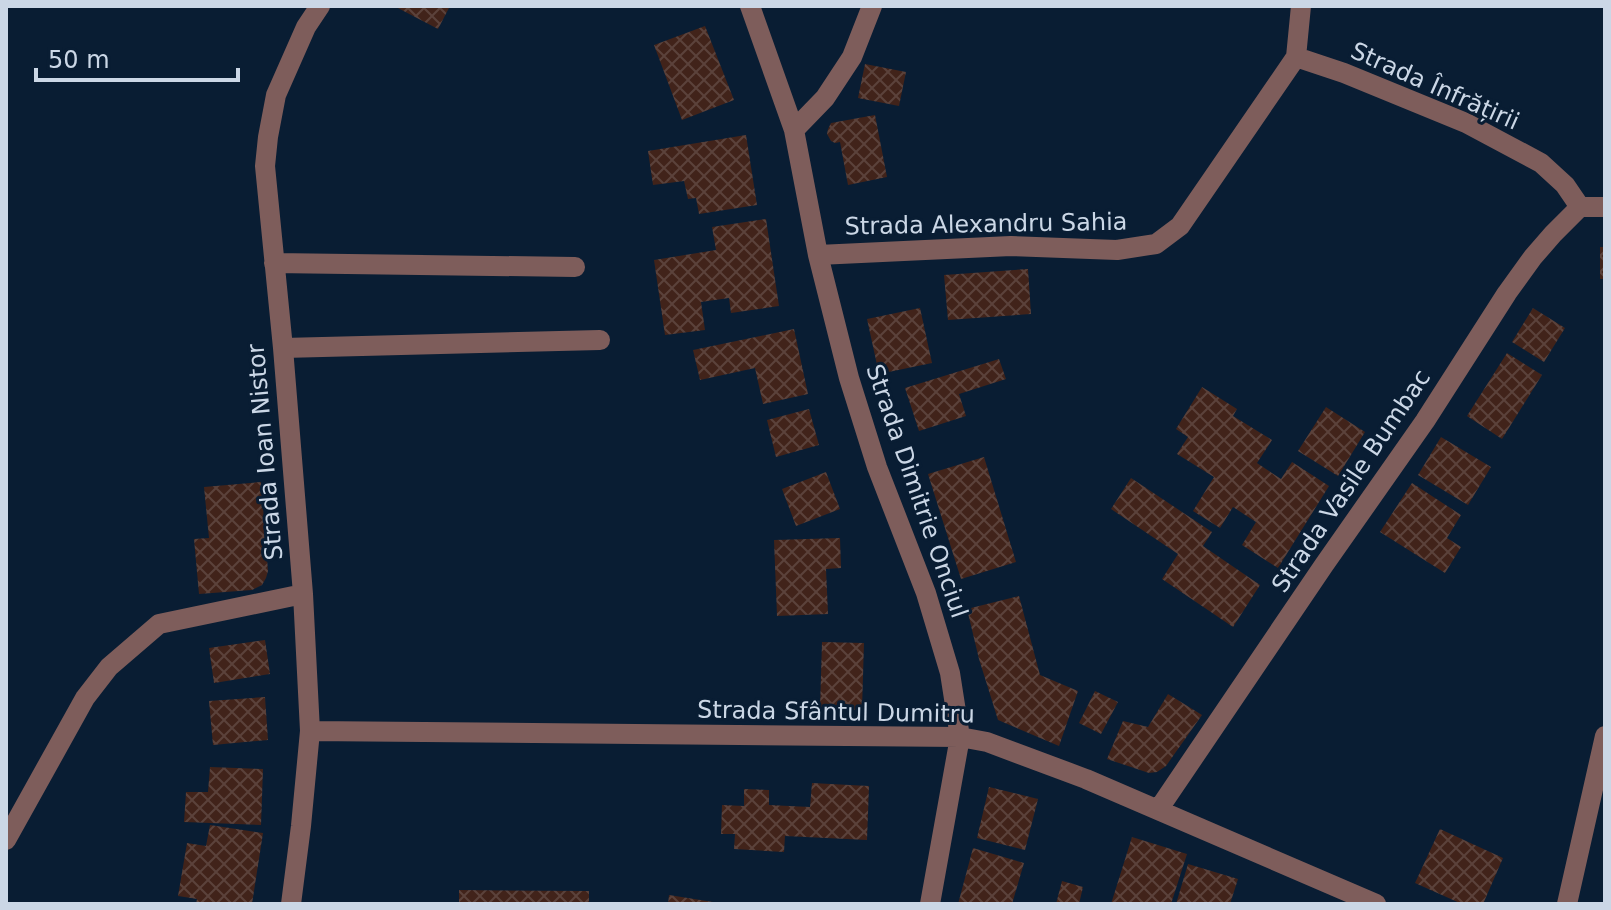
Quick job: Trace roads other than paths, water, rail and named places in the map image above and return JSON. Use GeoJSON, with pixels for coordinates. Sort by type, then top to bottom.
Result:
{"type":"FeatureCollection","features":[{"type":"Feature","properties":{"kind":"street","name":"Strada Ioan Nistor"},"geometry":{"type":"LineString","coordinates":[[291,904],[310,731],[303,594],[265,166],[276,95],[306,27],[320,6]]}},
{"type":"Feature","properties":{"kind":"street","name":"Strada Dimitrie Onciul"},"geometry":{"type":"LineString","coordinates":[[750,6],[794,130],[818,255],[849,378],[877,467],[926,593],[950,673],[960,737],[930,904]]}},
{"type":"Feature","properties":{"kind":"street"},"geometry":{"type":"LineString","coordinates":[[794,130],[825,98],[852,57],[872,6]]}},
{"type":"Feature","properties":{"kind":"street","name":"Strada Alexandru Sahia"},"geometry":{"type":"LineString","coordinates":[[818,255],[1011,246],[1117,250],[1156,244],[1180,226],[1296,57],[1301,6]]}},
{"type":"Feature","properties":{"kind":"street","name":"Strada Înfrățirii"},"geometry":{"type":"LineString","coordinates":[[1296,57],[1344,73],[1466,123],[1541,163],[1565,185],[1580,207]]}},
{"type":"Feature","properties":{"kind":"street"},"geometry":{"type":"LineString","coordinates":[[1580,207],[1605,207]]}},
{"type":"Feature","properties":{"kind":"street","name":"Strada Vasile Bumbac"},"geometry":{"type":"LineString","coordinates":[[1158,810],[1425,421],[1507,293],[1543,246],[1580,207]]}},
{"type":"Feature","properties":{"kind":"street"},"geometry":{"type":"LineString","coordinates":[[274,263],[575,267]]}},
{"type":"Feature","properties":{"kind":"street"},"geometry":{"type":"LineString","coordinates":[[283,348],[600,340]]}},
{"type":"Feature","properties":{"kind":"street"},"geometry":{"type":"LineString","coordinates":[[6,840],[85,698],[109,667],[159,624],[303,594]]}},
{"type":"Feature","properties":{"kind":"street","name":"Strada Sfântul Dumitru"},"geometry":{"type":"LineString","coordinates":[[310,731],[960,737],[987,742],[1086,779],[1376,904]]}},
{"type":"Feature","properties":{"kind":"street"},"geometry":{"type":"LineString","coordinates":[[1567,904],[1605,736]]}}]}
